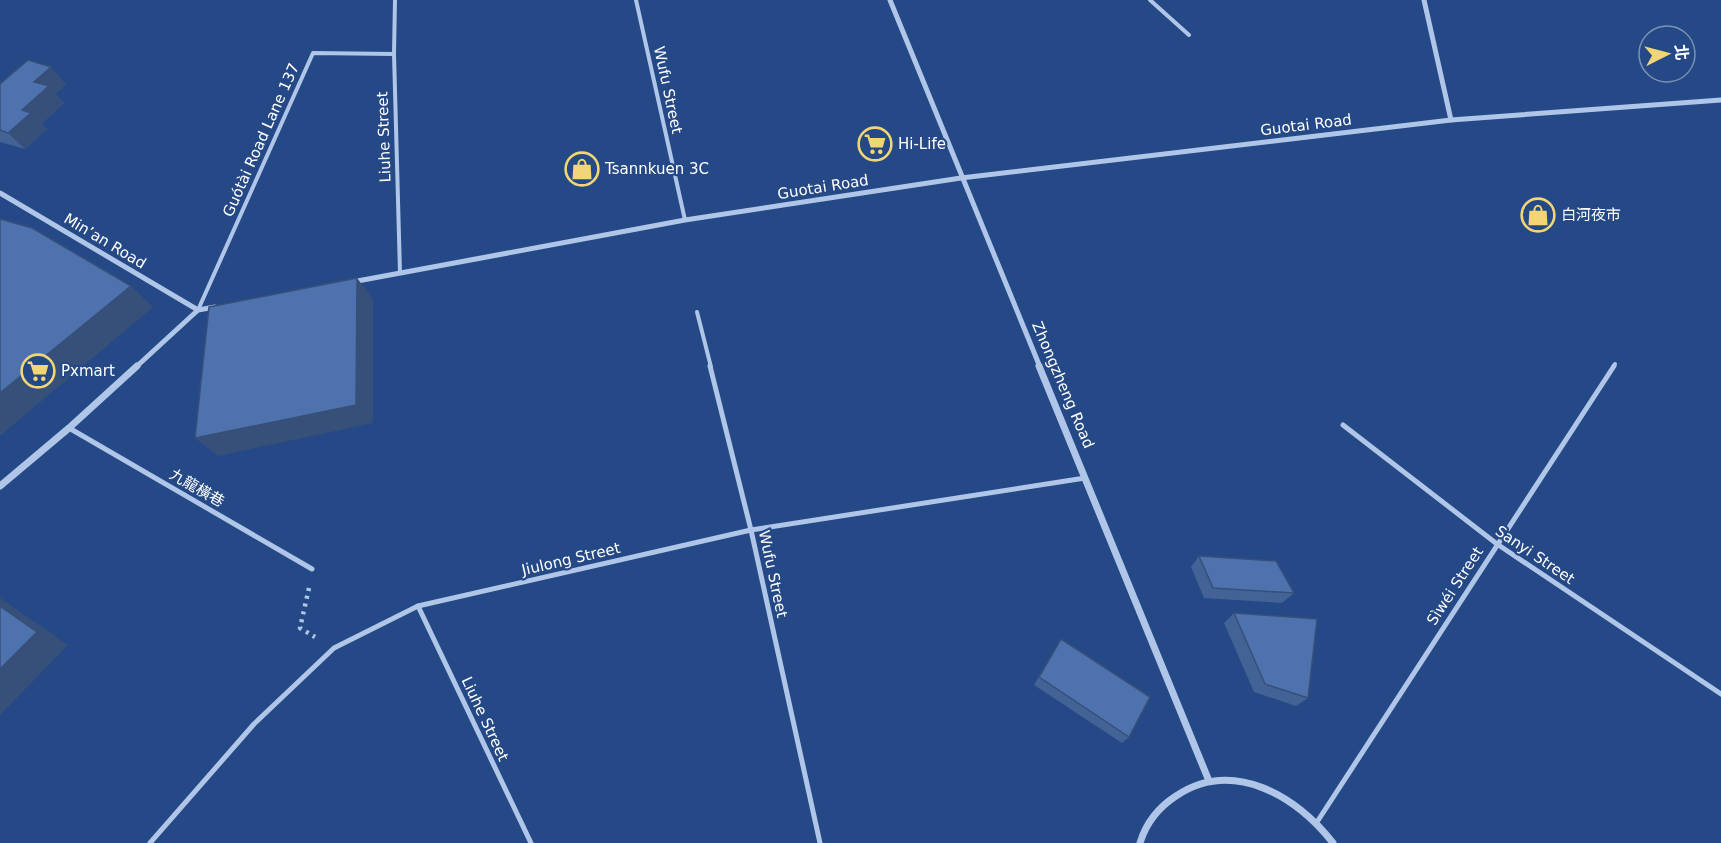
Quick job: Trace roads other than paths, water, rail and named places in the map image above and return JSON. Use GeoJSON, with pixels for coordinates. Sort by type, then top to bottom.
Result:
{"type":"FeatureCollection","features":[{"type":"Feature","properties":{"kind":"street","name":"Zhongzheng Road"},"geometry":{"type":"LineString","coordinates":[[890,0],[1209,781]]}},
{"type":"Feature","properties":{"kind":"street"},"geometry":{"type":"LineString","coordinates":[[1424,0],[1450,120]]}},
{"type":"Feature","properties":{"kind":"street","name":"Guotai Road"},"geometry":{"type":"LineString","coordinates":[[344,284],[685,220],[961,178],[1450,120],[1721,100]]}},
{"type":"Feature","properties":{"kind":"street","name":"Min’an Road"},"geometry":{"type":"LineString","coordinates":[[0,193],[198,310]]}},
{"type":"Feature","properties":{"kind":"street"},"geometry":{"type":"LineString","coordinates":[[0,486],[69,428],[198,310],[220,306]]}},
{"type":"Feature","properties":{"kind":"street"},"geometry":{"type":"LineString","coordinates":[[1140,843],[1142,834],[1159,809],[1181,790],[1209,781],[1236,780],[1265,787],[1292,801],[1317,822],[1333,843]]}},
{"type":"Feature","properties":{"kind":"lane","name":"Liuhe Street"},"geometry":{"type":"LineString","coordinates":[[395,0],[394,54],[400,273]]}},
{"type":"Feature","properties":{"kind":"lane","name":"Wufu Street"},"geometry":{"type":"LineString","coordinates":[[636,0],[685,220]]}},
{"type":"Feature","properties":{"kind":"lane"},"geometry":{"type":"LineString","coordinates":[[1150,0],[1189,35]]}},
{"type":"Feature","properties":{"kind":"lane","name":"Guótài Road Lane 137"},"geometry":{"type":"LineString","coordinates":[[198,310],[312,53],[394,54]]}},
{"type":"Feature","properties":{"kind":"lane","name":"Wufu Street"},"geometry":{"type":"LineString","coordinates":[[697,312],[751,530],[820,843]]}},
{"type":"Feature","properties":{"kind":"lane","name":"Sìwéi Street"},"geometry":{"type":"LineString","coordinates":[[1317,822],[1615,363]]}},
{"type":"Feature","properties":{"kind":"lane","name":"Sanyi Street"},"geometry":{"type":"LineString","coordinates":[[1343,425],[1497,544],[1721,694]]}},
{"type":"Feature","properties":{"kind":"lane","name":"九龍橫巷"},"geometry":{"type":"LineString","coordinates":[[69,428],[312,569]]}},
{"type":"Feature","properties":{"kind":"lane","name":"Jiulong Street"},"geometry":{"type":"LineString","coordinates":[[150,843],[254,724],[334,648],[418,606],[751,530],[1087,478]]}},
{"type":"Feature","properties":{"kind":"lane","name":"Liuhe Street"},"geometry":{"type":"LineString","coordinates":[[418,606],[531,843]]}},
{"type":"Feature","properties":{"kind":"place","name":"Hi-Life"},"geometry":{"type":"Point","coordinates":[875,144]}},
{"type":"Feature","properties":{"kind":"place","name":"Tsannkuen 3C"},"geometry":{"type":"Point","coordinates":[582,169]}},
{"type":"Feature","properties":{"kind":"place","name":"白河夜市"},"geometry":{"type":"Point","coordinates":[1538,215]}},
{"type":"Feature","properties":{"kind":"place","name":"Pxmart"},"geometry":{"type":"Point","coordinates":[38,371]}}]}
